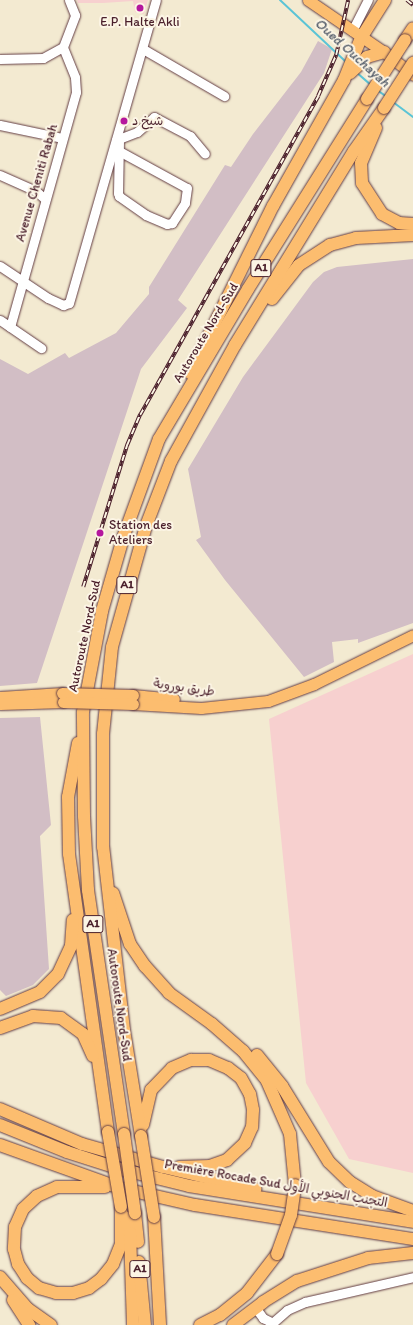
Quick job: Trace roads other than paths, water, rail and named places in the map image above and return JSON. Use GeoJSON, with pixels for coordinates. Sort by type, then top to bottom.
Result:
{"type":"FeatureCollection","features":[{"type":"Feature","properties":{"kind":"highway"},"geometry":{"type":"LineString","coordinates":[[355,64],[357,34],[385,0]]}},
{"type":"Feature","properties":{"kind":"highway","name":"Autoroute Nord-Sud"},"geometry":{"type":"LineString","coordinates":[[141,1325],[135,1213],[88,890],[83,810],[84,712],[102,610],[113,568],[160,439],[248,289],[413,28]]}},
{"type":"Feature","properties":{"kind":"highway"},"geometry":{"type":"LineString","coordinates":[[160,439],[270,212],[344,80],[355,64],[371,55],[384,52]]}},
{"type":"Feature","properties":{"kind":"highway","name":"Autoroute Nord-Sud"},"geometry":{"type":"LineString","coordinates":[[160,1325],[154,1217],[124,1030],[103,847],[103,734],[111,654],[119,617],[141,539],[160,488],[193,419],[235,345],[354,151],[413,63]]}},
{"type":"Feature","properties":{"kind":"highway"},"geometry":{"type":"LineString","coordinates":[[384,108],[364,155],[360,177],[366,192],[382,214],[399,223],[413,224]]}},
{"type":"Feature","properties":{"kind":"highway"},"geometry":{"type":"LineString","coordinates":[[235,345],[292,273],[319,251],[330,245],[356,238],[413,235]]}},
{"type":"Feature","properties":{"kind":"highway"},"geometry":{"type":"LineString","coordinates":[[84,712],[67,809],[73,891],[108,1132],[121,1207],[130,1234],[141,1325]]}},
{"type":"Feature","properties":{"kind":"highway"},"geometry":{"type":"LineString","coordinates":[[103,847],[115,902],[136,954],[169,993],[254,1052],[264,1062],[282,1086],[318,1147],[350,1182],[372,1196],[413,1211]]}},
{"type":"Feature","properties":{"kind":"highway"},"geometry":{"type":"LineString","coordinates":[[0,1009],[40,992],[61,968],[72,942],[73,891]]}},
{"type":"Feature","properties":{"kind":"highway"},"geometry":{"type":"LineString","coordinates":[[0,1028],[23,1019],[43,1016],[61,1018],[76,1026],[91,1050],[105,1103]]}},
{"type":"Feature","properties":{"kind":"highway"},"geometry":{"type":"LineString","coordinates":[[200,1325],[220,1315],[248,1292],[277,1254],[291,1215],[295,1185],[290,1134],[274,1092],[252,1060],[212,1024]]}},
{"type":"Feature","properties":{"kind":"highway"},"geometry":{"type":"LineString","coordinates":[[141,1136],[151,1090],[172,1068],[191,1060],[209,1060],[228,1068],[242,1078],[250,1094],[253,1110],[252,1127],[245,1143],[227,1160],[210,1166],[163,1167]]}},
{"type":"Feature","properties":{"kind":"highway"},"geometry":{"type":"LineString","coordinates":[[0,1102],[23,1118]]}},
{"type":"Feature","properties":{"kind":"highway"},"geometry":{"type":"LineString","coordinates":[[0,1110],[23,1118],[82,1144],[163,1167],[338,1210]]}},
{"type":"Feature","properties":{"kind":"highway","name":"Première Rocade Sud التجنب الجنوبي الأول"},"geometry":{"type":"LineString","coordinates":[[0,1125],[66,1152],[120,1169],[189,1186],[413,1222]]}},
{"type":"Feature","properties":{"kind":"highway"},"geometry":{"type":"LineString","coordinates":[[0,1145],[120,1188],[194,1205],[413,1239]]}},
{"type":"Feature","properties":{"kind":"highway"},"geometry":{"type":"LineString","coordinates":[[120,1188],[57,1187],[37,1196],[23,1209],[15,1227],[14,1249],[18,1264],[27,1278],[39,1288],[56,1293],[73,1293],[89,1288],[101,1279],[113,1264],[121,1244],[121,1207]]}},
{"type":"Feature","properties":{"kind":"highway"},"geometry":{"type":"LineString","coordinates":[[232,1325],[255,1307],[297,1282],[336,1266],[368,1258],[413,1253]]}},
{"type":"Feature","properties":{"kind":"highway"},"geometry":{"type":"LineString","coordinates":[[0,1277],[28,1309],[51,1325]]}},
{"type":"Feature","properties":{"kind":"highway"},"geometry":{"type":"LineString","coordinates":[[0,1281],[29,1325]]}},
{"type":"Feature","properties":{"kind":"main road"},"geometry":{"type":"LineString","coordinates":[[308,0],[384,52],[413,75]]}},
{"type":"Feature","properties":{"kind":"main road","name":"طريق بوروبة"},"geometry":{"type":"LineString","coordinates":[[0,697],[133,699],[220,706],[249,705],[285,696],[413,635]]}},
{"type":"Feature","properties":{"kind":"main road","name":"طريق بوروبة"},"geometry":{"type":"LineString","coordinates":[[0,704],[62,698]]}},
{"type":"Feature","properties":{"kind":"street"},"geometry":{"type":"LineString","coordinates":[[0,59],[43,58],[63,47],[75,15],[69,0]]}},
{"type":"Feature","properties":{"kind":"street"},"geometry":{"type":"LineString","coordinates":[[0,266],[59,303],[65,305],[71,298],[118,139],[156,0]]}},
{"type":"Feature","properties":{"kind":"street"},"geometry":{"type":"LineString","coordinates":[[357,34],[368,0]]}},
{"type":"Feature","properties":{"kind":"street","name":"Avenue Cheniti Rabah"},"geometry":{"type":"LineString","coordinates":[[10,327],[77,86],[63,47]]}},
{"type":"Feature","properties":{"kind":"street"},"geometry":{"type":"LineString","coordinates":[[143,49],[224,96]]}},
{"type":"Feature","properties":{"kind":"street"},"geometry":{"type":"LineString","coordinates":[[118,139],[137,132],[154,117],[190,136],[206,154]]}},
{"type":"Feature","properties":{"kind":"street"},"geometry":{"type":"LineString","coordinates":[[0,125],[62,138]]}},
{"type":"Feature","properties":{"kind":"street"},"geometry":{"type":"LineString","coordinates":[[118,139],[119,196],[146,215],[167,224],[172,223],[185,203],[187,188],[119,151]]}},
{"type":"Feature","properties":{"kind":"street"},"geometry":{"type":"LineString","coordinates":[[0,175],[36,191],[45,199]]}},
{"type":"Feature","properties":{"kind":"street"},"geometry":{"type":"LineString","coordinates":[[0,320],[41,348]]}},
{"type":"Feature","properties":{"kind":"street"},"geometry":{"type":"LineString","coordinates":[[255,1307],[263,1318],[270,1323],[287,1310],[323,1296],[413,1277]]}},
{"type":"Feature","properties":{"kind":"waterway","name":"Oued Ouchayah"},"geometry":{"type":"LineString","coordinates":[[280,0],[346,62]]}},
{"type":"Feature","properties":{"kind":"waterway","name":"Oued Ouchayah"},"geometry":{"type":"LineString","coordinates":[[356,72],[371,85]]}},
{"type":"Feature","properties":{"kind":"waterway","name":"Oued Ouchayah"},"geometry":{"type":"LineString","coordinates":[[377,90],[387,97]]}},
{"type":"Feature","properties":{"kind":"waterway","name":"Oued Ouchayah"},"geometry":{"type":"LineString","coordinates":[[393,102],[413,117]]}},
{"type":"Feature","properties":{"kind":"railway"},"geometry":{"type":"LineString","coordinates":[[83,587],[127,445],[140,415],[318,96],[336,55],[348,0]]}},
{"type":"Feature","properties":{"kind":"railway"},"geometry":{"type":"LineString","coordinates":[[407,0],[413,5]]}},
{"type":"Feature","properties":{"kind":"place","name":"E.P. Halte Akli"},"geometry":{"type":"Point","coordinates":[140,8]}},
{"type":"Feature","properties":{"kind":"place","name":"شيخ د"},"geometry":{"type":"Point","coordinates":[124,121]}},
{"type":"Feature","properties":{"kind":"place","name":"Station des Ateliers"},"geometry":{"type":"Point","coordinates":[100,533]}}]}
